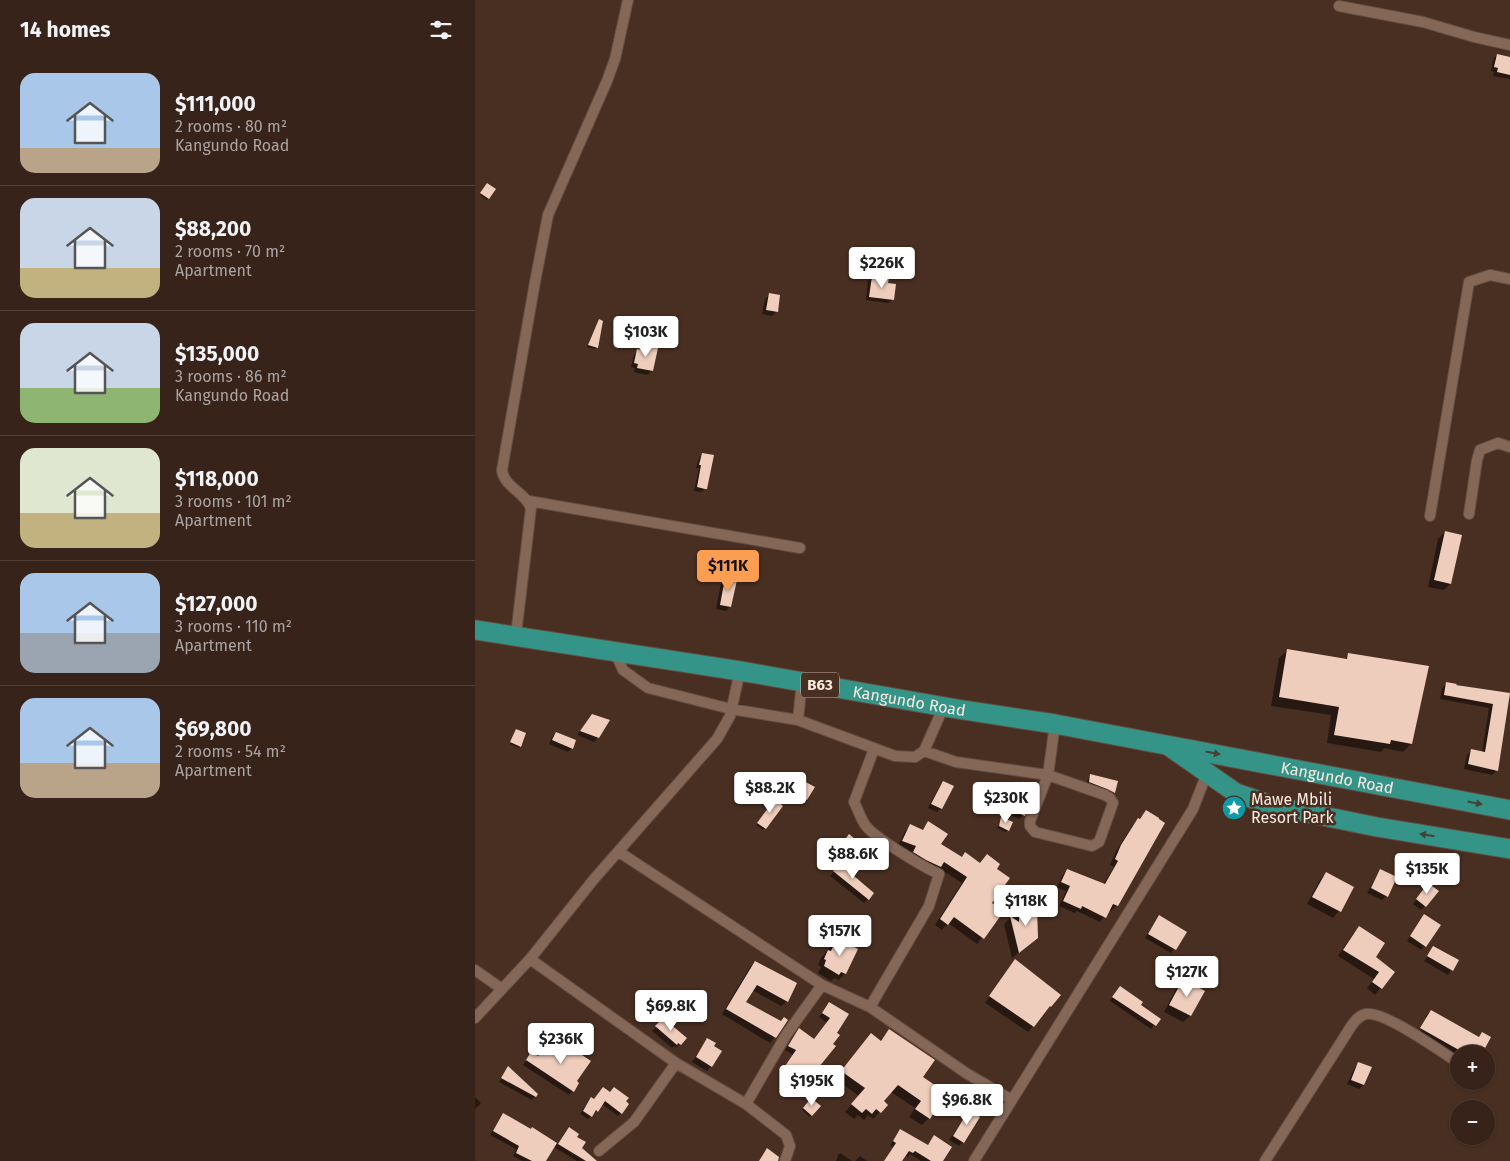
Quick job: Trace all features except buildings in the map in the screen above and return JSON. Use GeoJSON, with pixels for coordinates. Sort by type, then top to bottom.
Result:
{"type":"FeatureCollection","features":[{"type":"Feature","properties":{"kind":"highway","name":"Kangundo Road"},"geometry":{"type":"LineString","coordinates":[[475,630],[740,670],[1055,724],[1510,810]]}},
{"type":"Feature","properties":{"kind":"highway","name":"Kangundo Road"},"geometry":{"type":"LineString","coordinates":[[1165,744],[1236,793],[1274,806],[1377,827],[1510,849]]}},
{"type":"Feature","properties":{"kind":"street"},"geometry":{"type":"LineString","coordinates":[[628,0],[615,59],[548,214],[502,470],[506,481],[529,501],[800,548]]}},
{"type":"Feature","properties":{"kind":"street"},"geometry":{"type":"LineString","coordinates":[[1339,6],[1423,22],[1473,37],[1510,45]]}},
{"type":"Feature","properties":{"kind":"street"},"geometry":{"type":"LineString","coordinates":[[1430,516],[1469,282],[1490,275],[1510,279]]}},
{"type":"Feature","properties":{"kind":"street"},"geometry":{"type":"LineString","coordinates":[[1469,514],[1480,450],[1498,443],[1510,447]]}},
{"type":"Feature","properties":{"kind":"street"},"geometry":{"type":"LineString","coordinates":[[516,635],[531,514],[529,501]]}},
{"type":"Feature","properties":{"kind":"street"},"geometry":{"type":"LineString","coordinates":[[614,650],[623,670],[648,688],[731,709],[798,720],[895,756],[915,756],[924,751],[944,706]]}},
{"type":"Feature","properties":{"kind":"street"},"geometry":{"type":"LineString","coordinates":[[475,1018],[530,959],[594,879],[717,739],[730,716],[740,670]]}},
{"type":"Feature","properties":{"kind":"street"},"geometry":{"type":"LineString","coordinates":[[798,720],[802,681]]}},
{"type":"Feature","properties":{"kind":"street"},"geometry":{"type":"LineString","coordinates":[[924,751],[956,762],[1048,775],[1110,798],[1113,803],[1099,842],[1092,846],[1035,832],[1030,826],[1029,821],[1048,775],[1055,724]]}},
{"type":"Feature","properties":{"kind":"street"},"geometry":{"type":"LineString","coordinates":[[870,1007],[929,906],[939,874],[894,848],[867,827],[854,802],[874,748]]}},
{"type":"Feature","properties":{"kind":"street"},"geometry":{"type":"LineString","coordinates":[[974,1161],[1193,808],[1207,773]]}},
{"type":"Feature","properties":{"kind":"street"},"geometry":{"type":"LineString","coordinates":[[619,852],[822,985],[870,1007],[966,1073],[1012,1100]]}},
{"type":"Feature","properties":{"kind":"street"},"geometry":{"type":"LineString","coordinates":[[530,959],[676,1063],[746,1104],[786,1135],[790,1146],[785,1161]]}},
{"type":"Feature","properties":{"kind":"street"},"geometry":{"type":"LineString","coordinates":[[475,970],[502,989]]}},
{"type":"Feature","properties":{"kind":"street"},"geometry":{"type":"LineString","coordinates":[[746,1104],[786,1035],[822,985]]}},
{"type":"Feature","properties":{"kind":"street"},"geometry":{"type":"LineString","coordinates":[[1265,1161],[1345,1036],[1359,1018],[1369,1014],[1392,1021],[1450,1057]]}},
{"type":"Feature","properties":{"kind":"street"},"geometry":{"type":"LineString","coordinates":[[599,1151],[634,1122],[676,1063]]}},
{"type":"Feature","properties":{"kind":"place","name":"Mawe Mbili Resort Park"},"geometry":{"type":"Point","coordinates":[1234,808]}}]}
